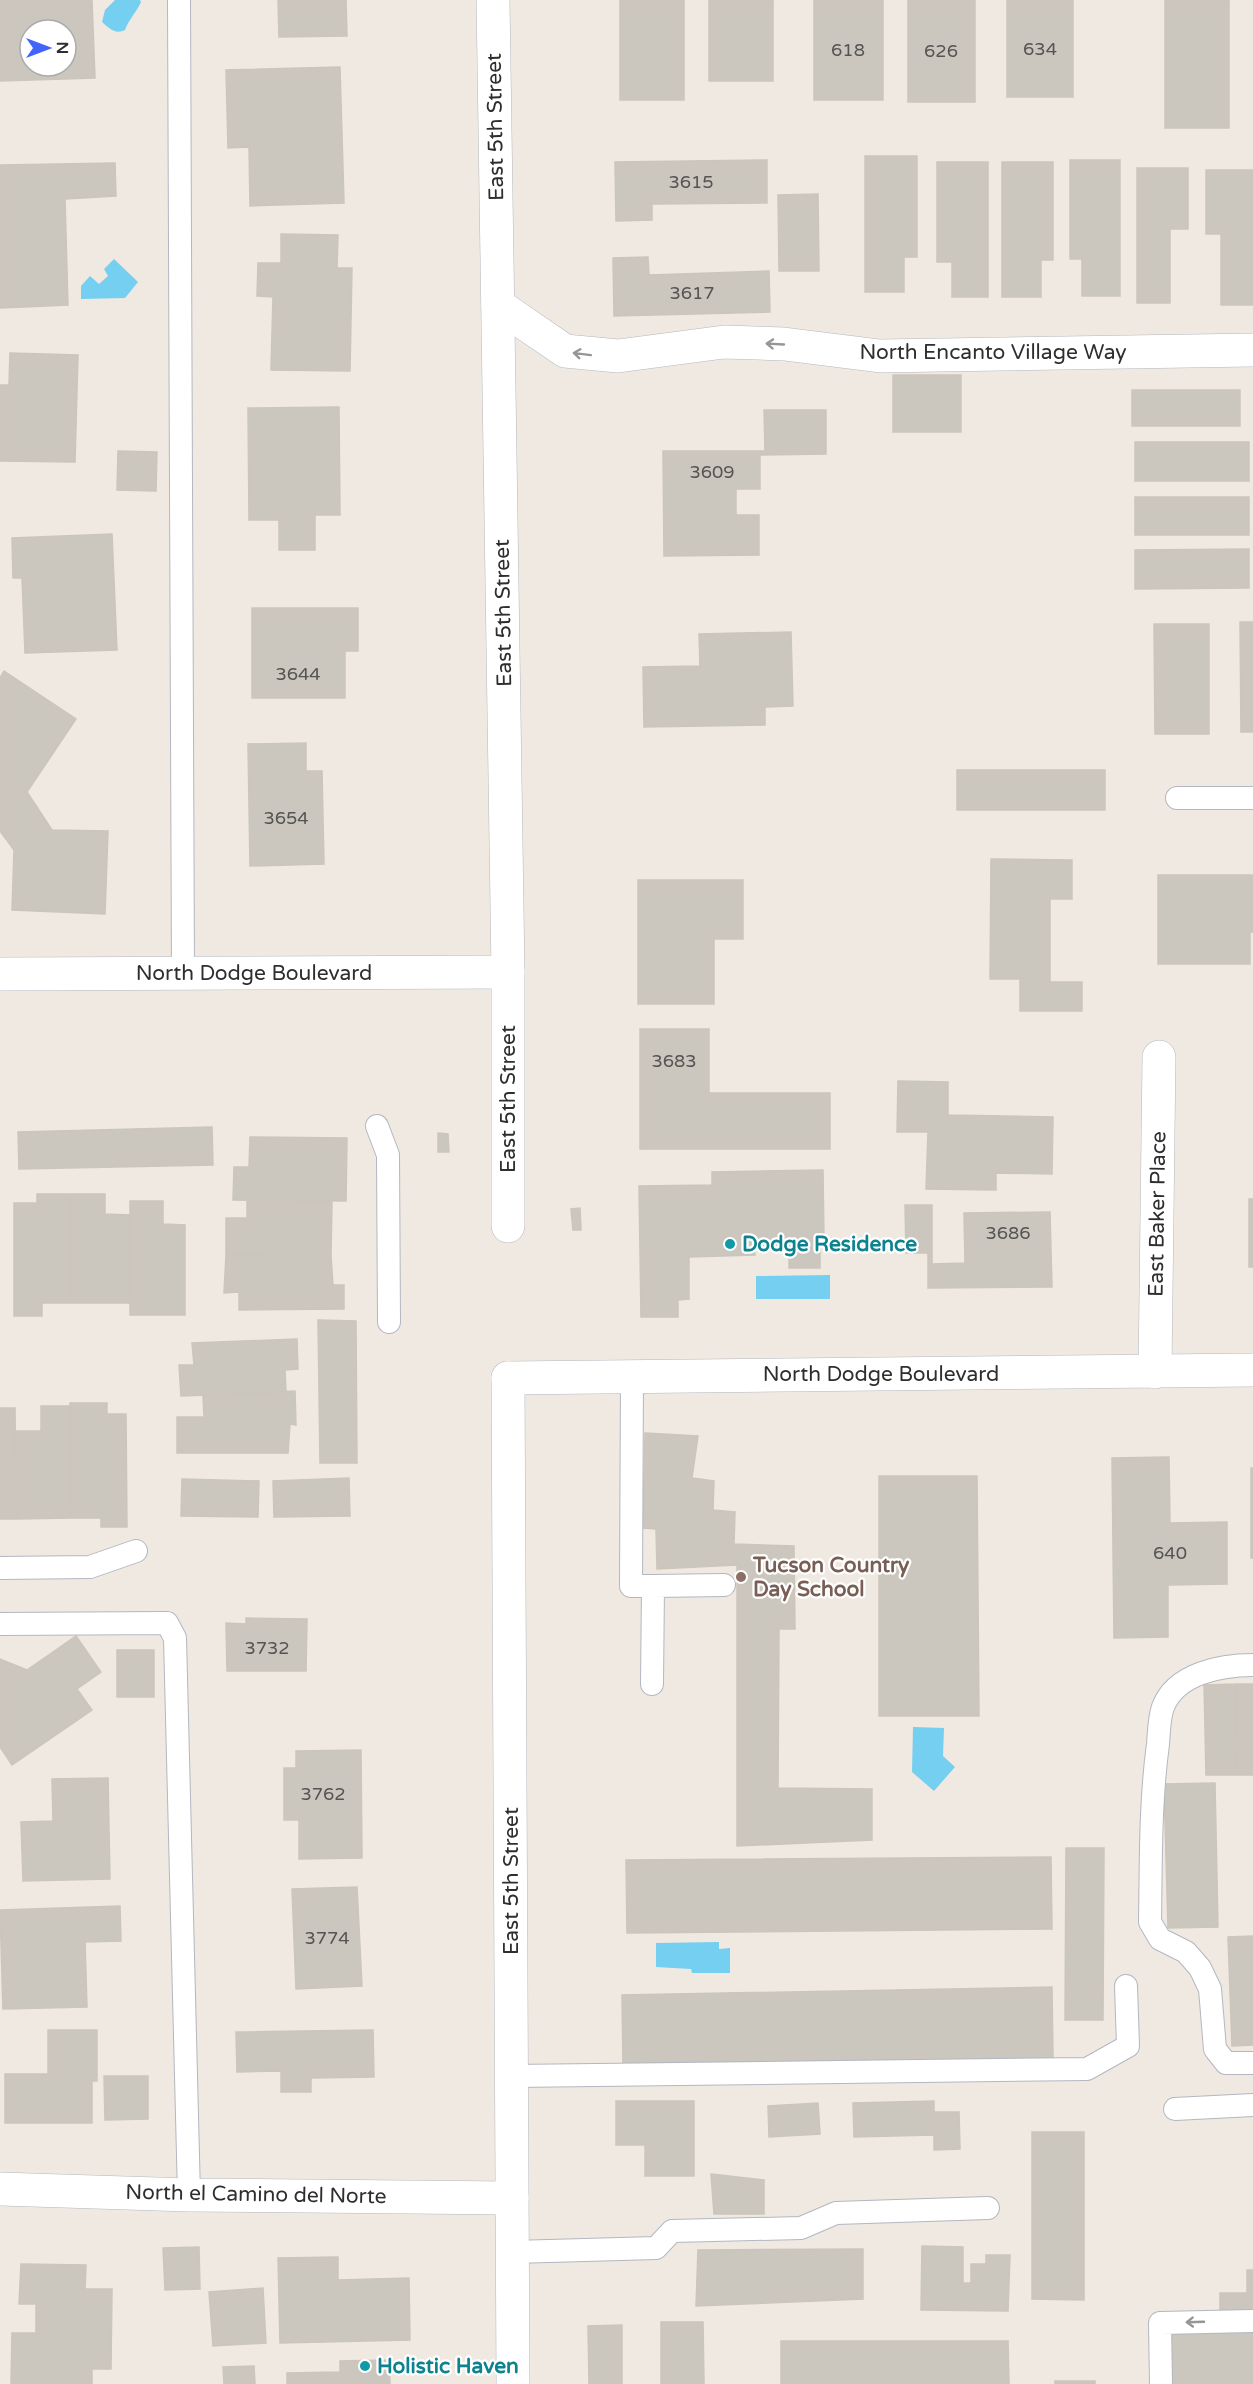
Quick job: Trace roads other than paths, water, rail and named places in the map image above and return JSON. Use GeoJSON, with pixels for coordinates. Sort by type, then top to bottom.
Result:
{"type":"FeatureCollection","features":[{"type":"Feature","properties":{"kind":"street","name":"East 5th Street"},"geometry":{"type":"LineString","coordinates":[[493,0],[508,972],[508,1226]]}},
{"type":"Feature","properties":{"kind":"street","name":"North Encanto Village Way"},"geometry":{"type":"LineString","coordinates":[[498,305],[565,351],[618,356],[724,342],[784,344],[880,356],[1253,351]]}},
{"type":"Feature","properties":{"kind":"street","name":"North Dodge Boulevard"},"geometry":{"type":"LineString","coordinates":[[0,974],[508,972]]}},
{"type":"Feature","properties":{"kind":"street","name":"East Baker Place"},"geometry":{"type":"LineString","coordinates":[[1155,1372],[1158,1057]]}},
{"type":"Feature","properties":{"kind":"street","name":"North Dodge Boulevard"},"geometry":{"type":"LineString","coordinates":[[508,1378],[1253,1370]]}},
{"type":"Feature","properties":{"kind":"street","name":"East 5th Street"},"geometry":{"type":"LineString","coordinates":[[508,1378],[513,2384]]}},
{"type":"Feature","properties":{"kind":"street","name":"North el Camino del Norte"},"geometry":{"type":"LineString","coordinates":[[0,2189],[189,2195],[512,2198]]}},
{"type":"Feature","properties":{"kind":"lane"},"geometry":{"type":"LineString","coordinates":[[179,0],[183,973]]}},
{"type":"Feature","properties":{"kind":"lane"},"geometry":{"type":"LineString","coordinates":[[1177,798],[1253,798]]}},
{"type":"Feature","properties":{"kind":"lane"},"geometry":{"type":"LineString","coordinates":[[377,1126],[388,1155],[390,1322]]}},
{"type":"Feature","properties":{"kind":"lane"},"geometry":{"type":"LineString","coordinates":[[632,1376],[631,1586],[724,1585]]}},
{"type":"Feature","properties":{"kind":"lane"},"geometry":{"type":"LineString","coordinates":[[0,1568],[90,1567],[135,1551]]}},
{"type":"Feature","properties":{"kind":"lane"},"geometry":{"type":"LineString","coordinates":[[652,1684],[653,1586]]}},
{"type":"Feature","properties":{"kind":"lane"},"geometry":{"type":"LineString","coordinates":[[0,1624],[167,1623],[176,1638],[189,2195]]}},
{"type":"Feature","properties":{"kind":"lane"},"geometry":{"type":"LineString","coordinates":[[1253,1665],[1230,1665],[1200,1672],[1175,1690],[1163,1707],[1151,1791],[1150,1910],[1150,1922],[1160,1939],[1186,1952],[1200,1968],[1210,1989],[1215,2049],[1226,2063],[1253,2063]]}},
{"type":"Feature","properties":{"kind":"lane"},"geometry":{"type":"LineString","coordinates":[[512,2076],[1087,2069],[1128,2046],[1126,1986]]}},
{"type":"Feature","properties":{"kind":"lane"},"geometry":{"type":"LineString","coordinates":[[1175,2109],[1253,2106]]}},
{"type":"Feature","properties":{"kind":"lane"},"geometry":{"type":"LineString","coordinates":[[513,2252],[656,2248],[672,2231],[801,2228],[836,2213],[988,2208]]}},
{"type":"Feature","properties":{"kind":"lane"},"geometry":{"type":"LineString","coordinates":[[1161,2384],[1160,2323],[1253,2321]]}},
{"type":"Feature","properties":{"kind":"water"},"geometry":{"type":"Polygon","coordinates":[[[115,0],[140,0],[141,2],[125,30],[118,32],[102,22],[105,10],[115,0]]]}},
{"type":"Feature","properties":{"kind":"water"},"geometry":{"type":"Polygon","coordinates":[[[114,259],[138,282],[125,298],[81,299],[81,286],[90,276],[99,284],[108,276],[104,269],[114,259]]]}},
{"type":"Feature","properties":{"kind":"water"},"geometry":{"type":"Polygon","coordinates":[[[830,1275],[830,1299],[756,1299],[756,1276],[830,1275]]]}},
{"type":"Feature","properties":{"kind":"water"},"geometry":{"type":"Polygon","coordinates":[[[913,1727],[944,1728],[943,1756],[955,1767],[934,1791],[912,1772],[913,1727]]]}},
{"type":"Feature","properties":{"kind":"water"},"geometry":{"type":"Polygon","coordinates":[[[719,1942],[719,1949],[730,1948],[730,1973],[692,1973],[691,1969],[656,1967],[656,1943],[719,1942]]]}},
{"type":"Feature","properties":{"kind":"place","name":"Dodge Residence"},"geometry":{"type":"Point","coordinates":[730,1244]}},
{"type":"Feature","properties":{"kind":"place","name":"Tucson Country Day School"},"geometry":{"type":"Point","coordinates":[741,1577]}},
{"type":"Feature","properties":{"kind":"place","name":"Holistic Haven"},"geometry":{"type":"Point","coordinates":[365,2366]}}]}
